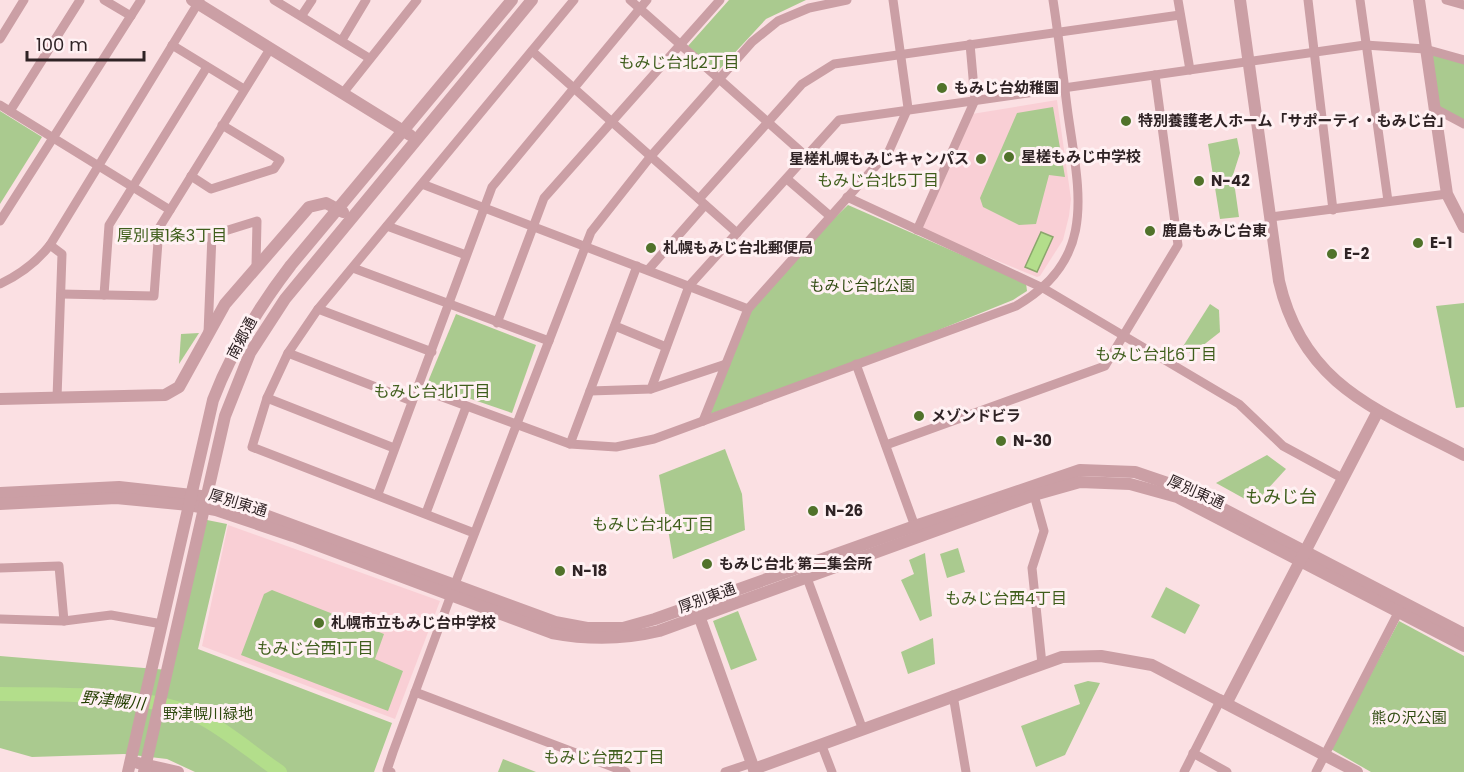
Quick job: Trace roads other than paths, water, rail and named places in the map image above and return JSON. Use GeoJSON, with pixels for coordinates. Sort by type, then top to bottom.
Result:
{"type":"FeatureCollection","features":[{"type":"Feature","properties":{"kind":"street"},"geometry":{"type":"LineString","coordinates":[[0,39],[24,0]]}},
{"type":"Feature","properties":{"kind":"street"},"geometry":{"type":"LineString","coordinates":[[10,111],[80,0]]}},
{"type":"Feature","properties":{"kind":"street"},"geometry":{"type":"LineString","coordinates":[[104,0],[131,16]]}},
{"type":"Feature","properties":{"kind":"street"},"geometry":{"type":"LineString","coordinates":[[0,221],[141,0]]}},
{"type":"Feature","properties":{"kind":"street"},"geometry":{"type":"LineString","coordinates":[[274,0],[369,58]]}},
{"type":"Feature","properties":{"kind":"street"},"geometry":{"type":"LineString","coordinates":[[302,15],[312,0]]}},
{"type":"Feature","properties":{"kind":"street"},"geometry":{"type":"LineString","coordinates":[[342,40],[366,0]]}},
{"type":"Feature","properties":{"kind":"street"},"geometry":{"type":"LineString","coordinates":[[343,93],[417,0]]}},
{"type":"Feature","properties":{"kind":"street","name":"南郷通"},"geometry":{"type":"LineString","coordinates":[[129,767],[213,400],[234,348],[272,290],[512,0]]}},
{"type":"Feature","properties":{"kind":"street","name":"南郷通"},"geometry":{"type":"LineString","coordinates":[[145,768],[225,416],[239,376],[256,340],[285,299],[532,0]]}},
{"type":"Feature","properties":{"kind":"street"},"geometry":{"type":"LineString","coordinates":[[474,533],[252,447],[267,398],[288,353],[318,309],[574,0]]}},
{"type":"Feature","properties":{"kind":"street"},"geometry":{"type":"LineString","coordinates":[[630,0],[806,156]]}},
{"type":"Feature","properties":{"kind":"street"},"geometry":{"type":"LineString","coordinates":[[378,494],[492,187],[647,0]]}},
{"type":"Feature","properties":{"kind":"street"},"geometry":{"type":"LineString","coordinates":[[497,323],[544,198],[720,0]]}},
{"type":"Feature","properties":{"kind":"street"},"geometry":{"type":"LineString","coordinates":[[391,772],[387,770],[474,533],[585,247],[600,217],[752,42],[778,21],[809,8],[847,0]]}},
{"type":"Feature","properties":{"kind":"street"},"geometry":{"type":"LineString","coordinates":[[703,421],[748,309],[889,151],[908,108],[893,0]]}},
{"type":"Feature","properties":{"kind":"street"},"geometry":{"type":"LineString","coordinates":[[418,388],[570,444],[616,447],[654,439],[1016,306],[1043,288],[1065,259],[1073,240],[1080,203],[1053,0]]}},
{"type":"Feature","properties":{"kind":"street"},"geometry":{"type":"LineString","coordinates":[[1178,0],[1190,70]]}},
{"type":"Feature","properties":{"kind":"street"},"geometry":{"type":"LineString","coordinates":[[1240,0],[1282,295],[1303,344],[1332,379],[1378,411],[1464,455]]}},
{"type":"Feature","properties":{"kind":"street"},"geometry":{"type":"LineString","coordinates":[[1308,0],[1333,210]]}},
{"type":"Feature","properties":{"kind":"street"},"geometry":{"type":"LineString","coordinates":[[1360,0],[1388,201]]}},
{"type":"Feature","properties":{"kind":"street"},"geometry":{"type":"LineString","coordinates":[[1419,0],[1447,194],[1464,227]]}},
{"type":"Feature","properties":{"kind":"street"},"geometry":{"type":"LineString","coordinates":[[1446,0],[1464,5]]}},
{"type":"Feature","properties":{"kind":"street"},"geometry":{"type":"LineString","coordinates":[[0,284],[18,275],[38,260],[50,245],[172,45],[196,1],[416,139]]}},
{"type":"Feature","properties":{"kind":"street"},"geometry":{"type":"LineString","coordinates":[[648,270],[767,122],[802,84],[834,64],[1180,15]]}},
{"type":"Feature","properties":{"kind":"street"},"geometry":{"type":"LineString","coordinates":[[917,230],[975,100],[970,44]]}},
{"type":"Feature","properties":{"kind":"street"},"geometry":{"type":"LineString","coordinates":[[172,45],[244,89]]}},
{"type":"Feature","properties":{"kind":"street"},"geometry":{"type":"LineString","coordinates":[[651,389],[689,286],[839,120],[908,108],[1365,45],[1425,49],[1464,60]]}},
{"type":"Feature","properties":{"kind":"street"},"geometry":{"type":"LineString","coordinates":[[61,294],[154,296],[159,228],[270,49]]}},
{"type":"Feature","properties":{"kind":"street"},"geometry":{"type":"LineString","coordinates":[[532,51],[737,233]]}},
{"type":"Feature","properties":{"kind":"street"},"geometry":{"type":"LineString","coordinates":[[104,295],[109,225],[207,67]]}},
{"type":"Feature","properties":{"kind":"street"},"geometry":{"type":"LineString","coordinates":[[886,445],[1105,366],[1178,245],[1155,75]]}},
{"type":"Feature","properties":{"kind":"street"},"geometry":{"type":"LineString","coordinates":[[0,105],[170,210]]}},
{"type":"Feature","properties":{"kind":"street"},"geometry":{"type":"LineString","coordinates":[[1434,108],[1464,123]]}},
{"type":"Feature","properties":{"kind":"street"},"geometry":{"type":"LineString","coordinates":[[191,176],[211,189],[274,169],[280,160],[222,125]]}},
{"type":"Feature","properties":{"kind":"street"},"geometry":{"type":"LineString","coordinates":[[787,179],[830,216]]}},
{"type":"Feature","properties":{"kind":"street"},"geometry":{"type":"LineString","coordinates":[[422,184],[748,309]]}},
{"type":"Feature","properties":{"kind":"street"},"geometry":{"type":"LineString","coordinates":[[1271,217],[1447,194]]}},
{"type":"Feature","properties":{"kind":"street"},"geometry":{"type":"LineString","coordinates":[[847,197],[1043,288],[1239,404],[1283,446],[1342,478]]}},
{"type":"Feature","properties":{"kind":"street"},"geometry":{"type":"LineString","coordinates":[[0,399],[165,395],[179,387],[225,304],[309,207],[326,203],[339,209],[351,219]]}},
{"type":"Feature","properties":{"kind":"street"},"geometry":{"type":"LineString","coordinates":[[208,336],[212,235],[257,221],[256,266]]}},
{"type":"Feature","properties":{"kind":"street"},"geometry":{"type":"LineString","coordinates":[[387,226],[466,255]]}},
{"type":"Feature","properties":{"kind":"street"},"geometry":{"type":"LineString","coordinates":[[50,245],[62,255],[57,398]]}},
{"type":"Feature","properties":{"kind":"street"},"geometry":{"type":"LineString","coordinates":[[570,444],[637,266]]}},
{"type":"Feature","properties":{"kind":"street"},"geometry":{"type":"LineString","coordinates":[[352,268],[549,341]]}},
{"type":"Feature","properties":{"kind":"street"},"geometry":{"type":"LineString","coordinates":[[318,309],[432,352]]}},
{"type":"Feature","properties":{"kind":"street"},"geometry":{"type":"LineString","coordinates":[[615,326],[666,347]]}},
{"type":"Feature","properties":{"kind":"street"},"geometry":{"type":"LineString","coordinates":[[288,353],[412,401]]}},
{"type":"Feature","properties":{"kind":"street"},"geometry":{"type":"LineString","coordinates":[[590,391],[651,389],[726,364]]}},
{"type":"Feature","properties":{"kind":"street"},"geometry":{"type":"LineString","coordinates":[[856,364],[917,531]]}},
{"type":"Feature","properties":{"kind":"street"},"geometry":{"type":"LineString","coordinates":[[267,398],[394,448]]}},
{"type":"Feature","properties":{"kind":"street"},"geometry":{"type":"LineString","coordinates":[[426,513],[466,407]]}},
{"type":"Feature","properties":{"kind":"street"},"geometry":{"type":"LineString","coordinates":[[1184,772],[1378,411]]}},
{"type":"Feature","properties":{"kind":"street","name":"厚別東通"},"geometry":{"type":"LineString","coordinates":[[698,611],[1080,470],[1135,472],[1185,489],[1401,607],[1464,646]]}},
{"type":"Feature","properties":{"kind":"street","name":"厚別東通"},"geometry":{"type":"LineString","coordinates":[[0,494],[119,488],[205,502],[300,526],[453,590],[555,622],[587,628],[623,627],[698,611],[807,578],[917,531],[1080,482],[1130,484],[1178,497],[1302,554]]}},
{"type":"Feature","properties":{"kind":"street"},"geometry":{"type":"LineString","coordinates":[[1034,495],[1044,531],[1032,568],[1042,664]]}},
{"type":"Feature","properties":{"kind":"street","name":"厚別東通"},"geometry":{"type":"LineString","coordinates":[[0,504],[116,498],[190,499]]}},
{"type":"Feature","properties":{"kind":"street"},"geometry":{"type":"LineString","coordinates":[[0,568],[59,566],[64,621]]}},
{"type":"Feature","properties":{"kind":"street"},"geometry":{"type":"LineString","coordinates":[[807,578],[863,730]]}},
{"type":"Feature","properties":{"kind":"street"},"geometry":{"type":"LineString","coordinates":[[1316,772],[1401,607]]}},
{"type":"Feature","properties":{"kind":"street","name":"厚別東通"},"geometry":{"type":"LineString","coordinates":[[1401,607],[1464,634]]}},
{"type":"Feature","properties":{"kind":"street"},"geometry":{"type":"LineString","coordinates":[[698,611],[753,768]]}},
{"type":"Feature","properties":{"kind":"street"},"geometry":{"type":"LineString","coordinates":[[0,619],[64,621],[111,615],[162,624]]}},
{"type":"Feature","properties":{"kind":"street"},"geometry":{"type":"LineString","coordinates":[[725,772],[753,768],[822,746],[953,695],[1062,657],[1101,656],[1128,658],[1152,665],[1357,772]]}},
{"type":"Feature","properties":{"kind":"street"},"geometry":{"type":"LineString","coordinates":[[415,692],[626,772]]}},
{"type":"Feature","properties":{"kind":"street"},"geometry":{"type":"LineString","coordinates":[[953,695],[966,772]]}},
{"type":"Feature","properties":{"kind":"street"},"geometry":{"type":"LineString","coordinates":[[822,746],[832,772]]}},
{"type":"Feature","properties":{"kind":"street"},"geometry":{"type":"LineString","coordinates":[[1194,753],[1227,772]]}},
{"type":"Feature","properties":{"kind":"street"},"geometry":{"type":"LineString","coordinates":[[129,767],[177,772]]}},
{"type":"Feature","properties":{"kind":"waterway","name":"野津幌川"},"geometry":{"type":"LineString","coordinates":[[0,694],[105,696],[158,703],[204,719],[280,772]]}},
{"type":"Feature","properties":{"kind":"place","name":"もみじ台幼稚園"},"geometry":{"type":"Point","coordinates":[942,88]}},
{"type":"Feature","properties":{"kind":"place","name":"特別養護老人ホーム「サポーティ・もみじ台」"},"geometry":{"type":"Point","coordinates":[1126,121]}},
{"type":"Feature","properties":{"kind":"place","name":"星槎もみじ中学校"},"geometry":{"type":"Point","coordinates":[1009,157]}},
{"type":"Feature","properties":{"kind":"place","name":"星槎札幌もみじキャンパス"},"geometry":{"type":"Point","coordinates":[981,159]}},
{"type":"Feature","properties":{"kind":"place","name":"N-42"},"geometry":{"type":"Point","coordinates":[1199,181]}},
{"type":"Feature","properties":{"kind":"place","name":"鹿島もみじ台東"},"geometry":{"type":"Point","coordinates":[1150,231]}},
{"type":"Feature","properties":{"kind":"place","name":"E-1"},"geometry":{"type":"Point","coordinates":[1418,243]}},
{"type":"Feature","properties":{"kind":"place","name":"札幌もみじ台北郵便局"},"geometry":{"type":"Point","coordinates":[651,248]}},
{"type":"Feature","properties":{"kind":"place","name":"E-2"},"geometry":{"type":"Point","coordinates":[1332,254]}},
{"type":"Feature","properties":{"kind":"place","name":"メゾンドビラ"},"geometry":{"type":"Point","coordinates":[919,416]}},
{"type":"Feature","properties":{"kind":"place","name":"N-30"},"geometry":{"type":"Point","coordinates":[1001,441]}},
{"type":"Feature","properties":{"kind":"place","name":"N-26"},"geometry":{"type":"Point","coordinates":[813,511]}},
{"type":"Feature","properties":{"kind":"place","name":"もみじ台北 第二集会所"},"geometry":{"type":"Point","coordinates":[707,564]}},
{"type":"Feature","properties":{"kind":"place","name":"N-18"},"geometry":{"type":"Point","coordinates":[560,571]}},
{"type":"Feature","properties":{"kind":"place","name":"札幌市立もみじ台中学校"},"geometry":{"type":"Point","coordinates":[319,623]}},
{"type":"Feature","properties":{"kind":"district","name":"もみじ台北2丁目"},"geometry":{"type":"Point","coordinates":[679,62]}},
{"type":"Feature","properties":{"kind":"district","name":"もみじ台北5丁目"},"geometry":{"type":"Point","coordinates":[878,180]}},
{"type":"Feature","properties":{"kind":"district","name":"厚別東1条3丁目"},"geometry":{"type":"Point","coordinates":[172,235]}},
{"type":"Feature","properties":{"kind":"district","name":"もみじ台北6丁目"},"geometry":{"type":"Point","coordinates":[1156,354]}},
{"type":"Feature","properties":{"kind":"district","name":"もみじ台北1丁目"},"geometry":{"type":"Point","coordinates":[432,391]}},
{"type":"Feature","properties":{"kind":"district","name":"もみじ台"},"geometry":{"type":"Point","coordinates":[1281,497]}},
{"type":"Feature","properties":{"kind":"district","name":"もみじ台北4丁目"},"geometry":{"type":"Point","coordinates":[653,524]}},
{"type":"Feature","properties":{"kind":"district","name":"もみじ台西4丁目"},"geometry":{"type":"Point","coordinates":[1006,598]}},
{"type":"Feature","properties":{"kind":"district","name":"もみじ台西1丁目"},"geometry":{"type":"Point","coordinates":[315,648]}},
{"type":"Feature","properties":{"kind":"district","name":"もみじ台西2丁目"},"geometry":{"type":"Point","coordinates":[604,757]}},
{"type":"Feature","properties":{"kind":"park label","name":"もみじ台北公園"},"geometry":{"type":"Point","coordinates":[862,286]}},
{"type":"Feature","properties":{"kind":"park label","name":"野津幌川緑地"},"geometry":{"type":"Point","coordinates":[208,714]}},
{"type":"Feature","properties":{"kind":"park label","name":"熊の沢公園"},"geometry":{"type":"Point","coordinates":[1409,718]}}]}
